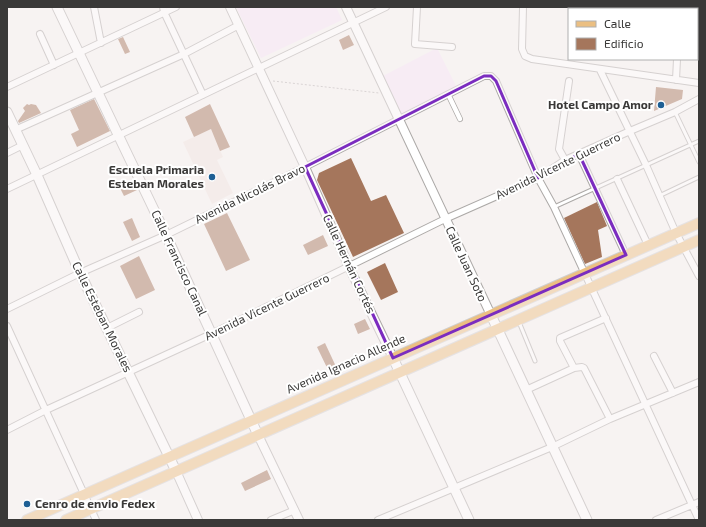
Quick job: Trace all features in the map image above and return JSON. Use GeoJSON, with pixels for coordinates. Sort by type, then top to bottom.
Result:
{"type":"FeatureCollection","features":[{"type":"Feature","properties":{"kind":"main road","name":"Calle Francisco Canal"},"geometry":{"type":"LineString","coordinates":[[57,7],[166,235],[258,435]]}},
{"type":"Feature","properties":{"kind":"main road","name":"Calle Esteban Morales"},"geometry":{"type":"LineString","coordinates":[[7,112],[37,175],[80,273],[176,471]]}},
{"type":"Feature","properties":{"kind":"main road","name":"Avenida Ignacio Allende"},"geometry":{"type":"LineString","coordinates":[[26,520],[699,223]]}},
{"type":"Feature","properties":{"kind":"main road"},"geometry":{"type":"LineString","coordinates":[[66,520],[699,240]]}},
{"type":"Feature","properties":{"kind":"main road","name":"Calle Juan Soto"},"geometry":{"type":"LineString","coordinates":[[491,315],[587,520]]}},
{"type":"Feature","properties":{"kind":"main road","name":"Calle Hernán Cortés"},"geometry":{"type":"LineString","coordinates":[[393,358],[469,520]]}},
{"type":"Feature","properties":{"kind":"street"},"geometry":{"type":"LineString","coordinates":[[94,7],[101,43]]}},
{"type":"Feature","properties":{"kind":"street"},"geometry":{"type":"LineString","coordinates":[[7,88],[101,43],[164,10],[176,7]]}},
{"type":"Feature","properties":{"kind":"street","name":"Calle Hernán Cortés"},"geometry":{"type":"LineString","coordinates":[[230,7],[305,167],[349,267],[393,358]]}},
{"type":"Feature","properties":{"kind":"street","name":"Calle Juan Soto"},"geometry":{"type":"LineString","coordinates":[[346,7],[491,315]]}},
{"type":"Feature","properties":{"kind":"street"},"geometry":{"type":"LineString","coordinates":[[7,189],[386,7]]}},
{"type":"Feature","properties":{"kind":"street"},"geometry":{"type":"LineString","coordinates":[[417,7],[415,44],[452,47]]}},
{"type":"Feature","properties":{"kind":"street"},"geometry":{"type":"LineString","coordinates":[[524,7],[522,49],[525,56],[532,59],[600,70],[699,83]]}},
{"type":"Feature","properties":{"kind":"street"},"geometry":{"type":"LineString","coordinates":[[644,7],[655,8]]}},
{"type":"Feature","properties":{"kind":"street"},"geometry":{"type":"LineString","coordinates":[[164,10],[203,95]]}},
{"type":"Feature","properties":{"kind":"street"},"geometry":{"type":"LineString","coordinates":[[16,130],[184,54],[239,25]]}},
{"type":"Feature","properties":{"kind":"street"},"geometry":{"type":"LineString","coordinates":[[40,34],[54,65]]}},
{"type":"Feature","properties":{"kind":"street"},"geometry":{"type":"LineString","coordinates":[[676,80],[677,60]]}},
{"type":"Feature","properties":{"kind":"street"},"geometry":{"type":"LineString","coordinates":[[600,70],[630,130],[676,233],[699,276]]}},
{"type":"Feature","properties":{"kind":"street","name":"Avenida Nicolás Bravo"},"geometry":{"type":"LineString","coordinates":[[7,309],[80,273],[166,235],[305,167],[484,76],[491,76],[496,81],[538,178]]}},
{"type":"Feature","properties":{"kind":"street"},"geometry":{"type":"LineString","coordinates":[[565,160],[559,149],[569,81]]}},
{"type":"Feature","properties":{"kind":"street"},"geometry":{"type":"LineString","coordinates":[[448,94],[460,119]]}},
{"type":"Feature","properties":{"kind":"street","name":"Avenida Vicente Guerrero"},"geometry":{"type":"LineString","coordinates":[[7,430],[128,371],[211,334],[445,219],[538,178],[565,160],[630,130],[675,112],[699,99]]}},
{"type":"Feature","properties":{"kind":"street"},"geometry":{"type":"LineString","coordinates":[[7,153],[23,145]]}},
{"type":"Feature","properties":{"kind":"street"},"geometry":{"type":"LineString","coordinates":[[579,154],[626,254]]}},
{"type":"Feature","properties":{"kind":"street"},"geometry":{"type":"LineString","coordinates":[[538,178],[554,207],[699,520]]}},
{"type":"Feature","properties":{"kind":"street"},"geometry":{"type":"LineString","coordinates":[[617,179],[648,245]]}},
{"type":"Feature","properties":{"kind":"street"},"geometry":{"type":"LineString","coordinates":[[107,328],[139,312]]}},
{"type":"Feature","properties":{"kind":"street"},"geometry":{"type":"LineString","coordinates":[[574,368],[560,341],[560,338],[606,318]]}},
{"type":"Feature","properties":{"kind":"street"},"geometry":{"type":"LineString","coordinates":[[7,326],[96,520]]}},
{"type":"Feature","properties":{"kind":"street"},"geometry":{"type":"LineString","coordinates":[[654,356],[673,393]]}},
{"type":"Feature","properties":{"kind":"street"},"geometry":{"type":"LineString","coordinates":[[526,390],[574,368],[584,368],[610,419]]}},
{"type":"Feature","properties":{"kind":"street"},"geometry":{"type":"LineString","coordinates":[[378,520],[552,447],[610,419],[699,382]]}},
{"type":"Feature","properties":{"kind":"street","name":"Calle Francisco Canal"},"geometry":{"type":"LineString","coordinates":[[258,435],[300,520]]}},
{"type":"Feature","properties":{"kind":"street","name":"Calle Esteban Morales"},"geometry":{"type":"LineString","coordinates":[[176,471],[198,520]]}},
{"type":"Feature","properties":{"kind":"street"},"geometry":{"type":"LineString","coordinates":[[656,520],[699,502]]}},
{"type":"Feature","properties":{"kind":"street"},"geometry":{"type":"LineString","coordinates":[[271,520],[295,510]]}},
{"type":"Feature","properties":{"kind":"lane"},"geometry":{"type":"LineString","coordinates":[[675,112],[699,162]]}},
{"type":"Feature","properties":{"kind":"lane"},"geometry":{"type":"LineString","coordinates":[[554,207],[699,141]]}},
{"type":"Feature","properties":{"kind":"lane"},"geometry":{"type":"LineString","coordinates":[[659,196],[699,178]]}},
{"type":"Feature","properties":{"kind":"lane"},"geometry":{"type":"LineString","coordinates":[[518,320],[535,361]]}},
{"type":"Feature","properties":{"kind":"path"},"geometry":{"type":"LineString","coordinates":[[264,80],[388,94]]}},
{"type":"Feature","properties":{"kind":"highlighted area"},"geometry":{"type":"Polygon","coordinates":[[[484,76],[491,76],[496,81],[538,178],[579,154],[626,255],[393,358],[305,167],[484,76]]]}},
{"type":"Feature","properties":{"kind":"shaded area"},"geometry":{"type":"Polygon","coordinates":[[[236,7],[336,7],[342,20],[261,58],[236,7]]]}},
{"type":"Feature","properties":{"kind":"shaded area"},"geometry":{"type":"Polygon","coordinates":[[[437,48],[456,86],[402,115],[383,76],[437,48]]]}},
{"type":"Feature","properties":{"kind":"shaded area","name":"Escuela Primaria Esteban Morales"},"geometry":{"type":"Polygon","coordinates":[[[211,129],[223,157],[217,160],[233,193],[212,204],[183,142],[211,129]]]}},
{"type":"Feature","properties":{"kind":"building"},"geometry":{"type":"Polygon","coordinates":[[[349,35],[354,45],[343,50],[339,40],[349,35]]]}},
{"type":"Feature","properties":{"kind":"building"},"geometry":{"type":"Polygon","coordinates":[[[123,37],[130,52],[125,54],[118,39],[123,37]]]}},
{"type":"Feature","properties":{"kind":"building","name":"Hotel Campo Amor"},"geometry":{"type":"Polygon","coordinates":[[[656,87],[683,90],[682,99],[654,111],[656,87]]]}},
{"type":"Feature","properties":{"kind":"building"},"geometry":{"type":"Polygon","coordinates":[[[94,99],[110,131],[77,147],[71,134],[79,130],[70,110],[94,99]]]}},
{"type":"Feature","properties":{"kind":"building"},"geometry":{"type":"Polygon","coordinates":[[[27,104],[36,105],[41,113],[19,123],[18,121],[25,111],[23,108],[27,104]]]}},
{"type":"Feature","properties":{"kind":"building"},"geometry":{"type":"Polygon","coordinates":[[[210,104],[230,147],[220,151],[211,129],[194,137],[185,117],[210,104]]]}},
{"type":"Feature","properties":{"kind":"building"},"geometry":{"type":"Polygon","coordinates":[[[351,158],[371,201],[386,195],[404,233],[353,257],[317,180],[319,173],[351,158]]]}},
{"type":"Feature","properties":{"kind":"building"},"geometry":{"type":"Polygon","coordinates":[[[134,182],[137,190],[124,196],[120,188],[134,182]]]}},
{"type":"Feature","properties":{"kind":"building"},"geometry":{"type":"Polygon","coordinates":[[[597,202],[607,226],[598,230],[602,257],[585,264],[564,218],[597,202]]]}},
{"type":"Feature","properties":{"kind":"building"},"geometry":{"type":"Polygon","coordinates":[[[227,213],[250,260],[226,271],[204,224],[227,213]]]}},
{"type":"Feature","properties":{"kind":"building"},"geometry":{"type":"Polygon","coordinates":[[[132,218],[140,237],[132,241],[123,222],[132,218]]]}},
{"type":"Feature","properties":{"kind":"building"},"geometry":{"type":"Polygon","coordinates":[[[323,235],[328,246],[308,255],[303,245],[323,235]]]}},
{"type":"Feature","properties":{"kind":"building"},"geometry":{"type":"Polygon","coordinates":[[[139,256],[155,290],[136,299],[120,266],[139,256]]]}},
{"type":"Feature","properties":{"kind":"building"},"geometry":{"type":"Polygon","coordinates":[[[385,263],[398,292],[381,300],[367,272],[385,263]]]}},
{"type":"Feature","properties":{"kind":"building"},"geometry":{"type":"Polygon","coordinates":[[[365,319],[370,329],[358,334],[354,324],[365,319]]]}},
{"type":"Feature","properties":{"kind":"building"},"geometry":{"type":"Polygon","coordinates":[[[325,343],[339,373],[331,376],[317,347],[325,343]]]}},
{"type":"Feature","properties":{"kind":"building"},"geometry":{"type":"Polygon","coordinates":[[[267,470],[271,479],[245,491],[241,483],[267,470]]]}},
{"type":"Feature","properties":{"kind":"place","name":"Hotel Campo Amor"},"geometry":{"type":"Point","coordinates":[661,105]}},
{"type":"Feature","properties":{"kind":"place","name":"Escuela Primaria Esteban Morales"},"geometry":{"type":"Point","coordinates":[212,177]}},
{"type":"Feature","properties":{"kind":"place","name":"Cenro de envio Fedex"},"geometry":{"type":"Point","coordinates":[27,504]}}]}
